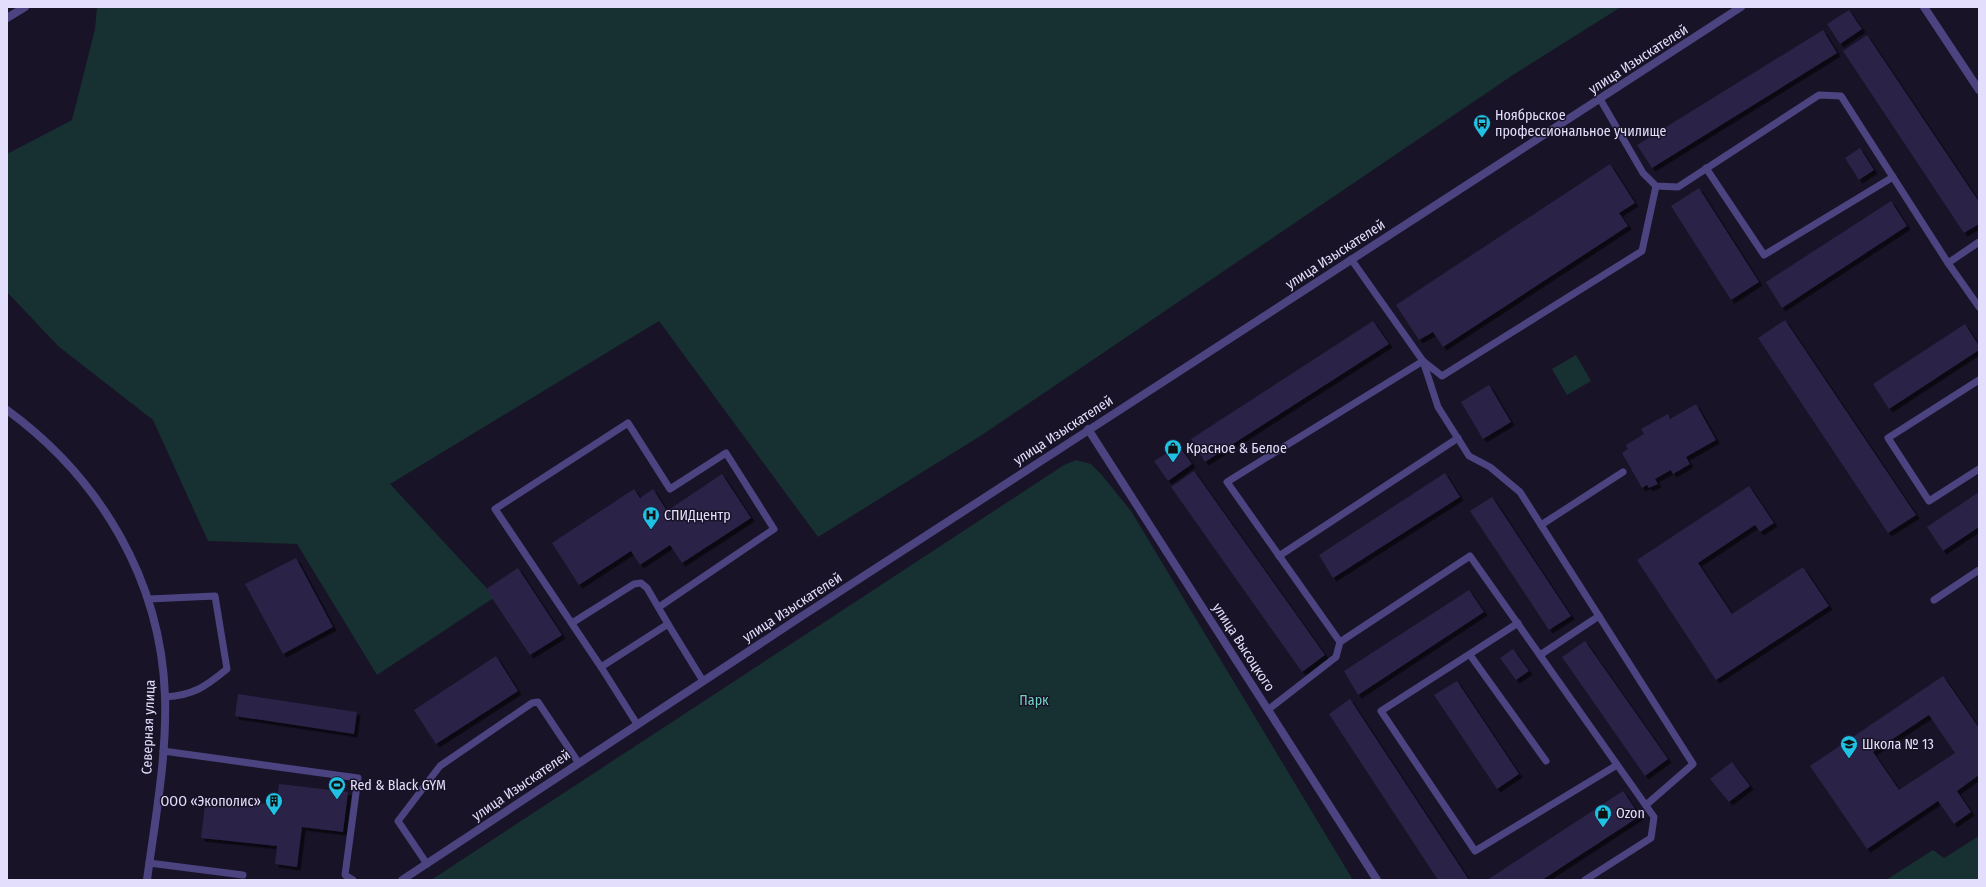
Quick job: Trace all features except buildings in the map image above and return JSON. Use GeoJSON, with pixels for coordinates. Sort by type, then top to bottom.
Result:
{"type":"FeatureCollection","features":[{"type":"Feature","properties":{"kind":"street"},"geometry":{"type":"LineString","coordinates":[[7,18],[25,7]]}},
{"type":"Feature","properties":{"kind":"street","name":"улица Изыскателей"},"geometry":{"type":"LineString","coordinates":[[402,880],[703,680],[1741,7]]}},
{"type":"Feature","properties":{"kind":"street"},"geometry":{"type":"LineString","coordinates":[[1924,7],[1979,90]]}},
{"type":"Feature","properties":{"kind":"street","name":"Северная улица"},"geometry":{"type":"LineString","coordinates":[[7,410],[54,450],[84,484],[112,520],[133,561],[149,599],[158,630],[165,697],[163,751],[147,880]]}},
{"type":"Feature","properties":{"kind":"street","name":"улица Высоцкого"},"geometry":{"type":"LineString","coordinates":[[1088,429],[1378,880]]}},
{"type":"Feature","properties":{"kind":"lane"},"geometry":{"type":"LineString","coordinates":[[1600,99],[1643,173],[1656,186],[1678,187],[1819,95],[1841,96],[1948,263],[1979,308]]}},
{"type":"Feature","properties":{"kind":"lane"},"geometry":{"type":"LineString","coordinates":[[1706,168],[1764,255],[1893,177]]}},
{"type":"Feature","properties":{"kind":"lane"},"geometry":{"type":"LineString","coordinates":[[1351,259],[1423,361],[1442,376],[1642,251],[1656,186]]}},
{"type":"Feature","properties":{"kind":"lane"},"geometry":{"type":"LineString","coordinates":[[1948,263],[1979,242]]}},
{"type":"Feature","properties":{"kind":"lane"},"geometry":{"type":"LineString","coordinates":[[1423,361],[1438,407],[1469,456],[1490,467],[1520,492],[1693,764],[1646,805]]}},
{"type":"Feature","properties":{"kind":"lane"},"geometry":{"type":"LineString","coordinates":[[1340,642],[1227,482],[1423,361]]}},
{"type":"Feature","properties":{"kind":"lane"},"geometry":{"type":"LineString","coordinates":[[1979,380],[1888,438],[1929,501],[1979,469]]}},
{"type":"Feature","properties":{"kind":"lane"},"geometry":{"type":"LineString","coordinates":[[637,724],[602,667],[495,509],[628,424],[670,489],[726,454],[774,529],[659,607]]}},
{"type":"Feature","properties":{"kind":"lane"},"geometry":{"type":"LineString","coordinates":[[1279,556],[1458,438]]}},
{"type":"Feature","properties":{"kind":"lane"},"geometry":{"type":"LineString","coordinates":[[1541,525],[1623,472]]}},
{"type":"Feature","properties":{"kind":"lane"},"geometry":{"type":"LineString","coordinates":[[1269,709],[1336,657],[1340,642],[1470,556],[1654,816],[1651,838],[1585,880]]}},
{"type":"Feature","properties":{"kind":"lane"},"geometry":{"type":"LineString","coordinates":[[1934,600],[1979,570]]}},
{"type":"Feature","properties":{"kind":"lane"},"geometry":{"type":"LineString","coordinates":[[572,623],[634,584],[641,583],[647,588],[703,680]]}},
{"type":"Feature","properties":{"kind":"lane"},"geometry":{"type":"LineString","coordinates":[[149,599],[215,596],[227,669],[210,684],[184,695],[165,697]]}},
{"type":"Feature","properties":{"kind":"lane"},"geometry":{"type":"LineString","coordinates":[[1540,655],[1599,616]]}},
{"type":"Feature","properties":{"kind":"lane"},"geometry":{"type":"LineString","coordinates":[[1518,623],[1381,711],[1475,851],[1617,765]]}},
{"type":"Feature","properties":{"kind":"lane"},"geometry":{"type":"LineString","coordinates":[[602,667],[668,624]]}},
{"type":"Feature","properties":{"kind":"lane"},"geometry":{"type":"LineString","coordinates":[[1470,655],[1546,761]]}},
{"type":"Feature","properties":{"kind":"lane"},"geometry":{"type":"LineString","coordinates":[[427,864],[398,821],[440,766],[532,704],[538,702],[578,762]]}},
{"type":"Feature","properties":{"kind":"lane"},"geometry":{"type":"LineString","coordinates":[[163,751],[358,778],[346,875],[353,880]]}},
{"type":"Feature","properties":{"kind":"lane"},"geometry":{"type":"LineString","coordinates":[[149,863],[243,875]]}},
{"type":"Feature","properties":{"kind":"green space"},"geometry":{"type":"Polygon","coordinates":[[[97,7],[1621,7],[1513,75],[982,435],[818,537],[659,321],[390,484],[495,597],[377,675],[297,544],[208,541],[153,420],[58,346],[7,292],[7,154],[72,120],[95,29],[97,7]]]}},
{"type":"Feature","properties":{"kind":"green space"},"geometry":{"type":"Polygon","coordinates":[[[1576,355],[1591,381],[1567,395],[1552,369],[1576,355]]]}},
{"type":"Feature","properties":{"kind":"green space","name":"Парк"},"geometry":{"type":"Polygon","coordinates":[[[1076,460],[1091,464],[1131,511],[1353,880],[431,880],[1064,465],[1076,460]]]}},
{"type":"Feature","properties":{"kind":"green space"},"geometry":{"type":"Polygon","coordinates":[[[1979,836],[1979,880],[1886,880],[1933,850],[1944,858],[1979,836]]]}},
{"type":"Feature","properties":{"kind":"place","name":"Ноябрьское профессиональное училище"},"geometry":{"type":"Point","coordinates":[1482,138]}},
{"type":"Feature","properties":{"kind":"place","name":"Красное & Белое"},"geometry":{"type":"Point","coordinates":[1173,463]}},
{"type":"Feature","properties":{"kind":"place","name":"СПИДцентр"},"geometry":{"type":"Point","coordinates":[651,530]}},
{"type":"Feature","properties":{"kind":"place","name":"Школа № 13"},"geometry":{"type":"Point","coordinates":[1849,759]}},
{"type":"Feature","properties":{"kind":"place","name":"Red & Black GYM"},"geometry":{"type":"Point","coordinates":[337,800]}},
{"type":"Feature","properties":{"kind":"place","name":"ООО «Экополис»"},"geometry":{"type":"Point","coordinates":[274,816]}},
{"type":"Feature","properties":{"kind":"place","name":"Ozon"},"geometry":{"type":"Point","coordinates":[1603,828]}}]}
